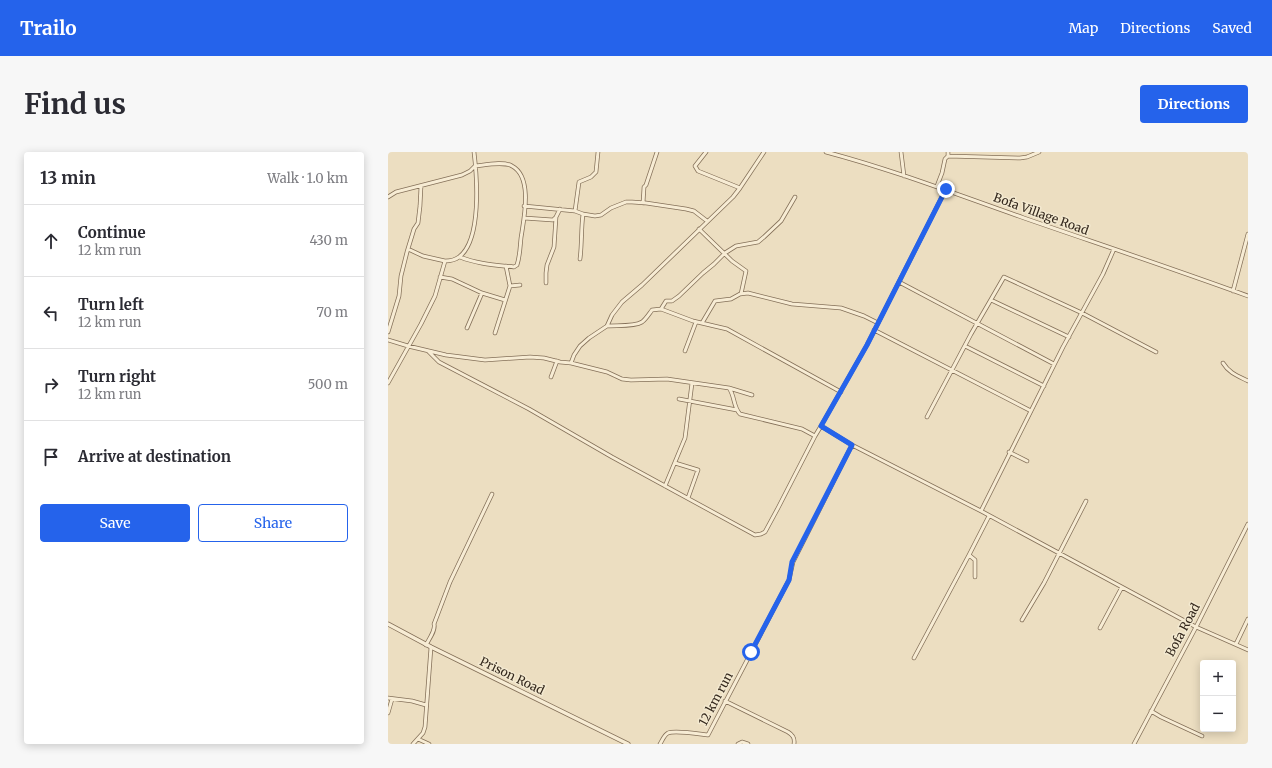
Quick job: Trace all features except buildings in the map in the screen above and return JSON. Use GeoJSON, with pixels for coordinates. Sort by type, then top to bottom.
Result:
{"type":"FeatureCollection","features":[{"type":"Feature","properties":{"kind":"street"},"geometry":{"type":"LineString","coordinates":[[408,249],[423,256],[445,261],[452,260],[460,256],[466,249],[473,232],[476,196],[474,152]]}},
{"type":"Feature","properties":{"kind":"street"},"geometry":{"type":"LineString","coordinates":[[575,211],[578,182],[591,177],[596,172],[598,152]]}},
{"type":"Feature","properties":{"kind":"street"},"geometry":{"type":"LineString","coordinates":[[643,203],[644,187],[657,152]]}},
{"type":"Feature","properties":{"kind":"street"},"geometry":{"type":"LineString","coordinates":[[706,152],[695,166],[698,171],[740,188]]}},
{"type":"Feature","properties":{"kind":"street"},"geometry":{"type":"LineString","coordinates":[[571,363],[580,346],[607,326],[622,302],[642,285],[740,188],[764,152]]}},
{"type":"Feature","properties":{"kind":"street","name":"Bofa Village Road"},"geometry":{"type":"LineString","coordinates":[[826,152],[946,189],[1248,296]]}},
{"type":"Feature","properties":{"kind":"street"},"geometry":{"type":"LineString","coordinates":[[901,152],[904,176]]}},
{"type":"Feature","properties":{"kind":"street"},"geometry":{"type":"LineString","coordinates":[[937,186],[945,159],[948,156],[948,152]]}},
{"type":"Feature","properties":{"kind":"street"},"geometry":{"type":"LineString","coordinates":[[948,156],[1020,158],[1039,152]]}},
{"type":"Feature","properties":{"kind":"street"},"geometry":{"type":"LineString","coordinates":[[388,197],[396,192],[462,175],[470,171],[475,166],[507,164],[517,170],[526,190],[526,199],[517,265],[514,267],[472,261],[460,256]]}},
{"type":"Feature","properties":{"kind":"street"},"geometry":{"type":"LineString","coordinates":[[388,332],[399,296],[401,276],[408,249],[419,216],[421,186]]}},
{"type":"Feature","properties":{"kind":"street"},"geometry":{"type":"LineString","coordinates":[[428,351],[439,362],[529,409],[755,535],[761,534],[765,532],[815,436],[841,392],[878,323],[946,189]]}},
{"type":"Feature","properties":{"kind":"street"},"geometry":{"type":"LineString","coordinates":[[662,309],[666,301],[672,300],[679,296],[725,253],[736,246],[758,242],[764,238],[781,221],[794,196]]}},
{"type":"Feature","properties":{"kind":"street"},"geometry":{"type":"LineString","coordinates":[[524,206],[560,209],[601,216],[611,208],[626,202],[643,203],[694,211],[707,221]]}},
{"type":"Feature","properties":{"kind":"street"},"geometry":{"type":"LineString","coordinates":[[546,283],[547,265],[554,247],[556,217],[560,209]]}},
{"type":"Feature","properties":{"kind":"street"},"geometry":{"type":"LineString","coordinates":[[580,259],[583,214]]}},
{"type":"Feature","properties":{"kind":"street"},"geometry":{"type":"LineString","coordinates":[[524,218],[553,220],[556,217]]}},
{"type":"Feature","properties":{"kind":"street"},"geometry":{"type":"LineString","coordinates":[[699,229],[732,261],[746,271],[741,294]]}},
{"type":"Feature","properties":{"kind":"street"},"geometry":{"type":"LineString","coordinates":[[1233,291],[1248,234]]}},
{"type":"Feature","properties":{"kind":"street"},"geometry":{"type":"LineString","coordinates":[[980,511],[1068,337],[1103,274],[1114,249]]}},
{"type":"Feature","properties":{"kind":"street"},"geometry":{"type":"LineString","coordinates":[[388,384],[435,296],[445,261]]}},
{"type":"Feature","properties":{"kind":"street"},"geometry":{"type":"LineString","coordinates":[[495,333],[510,286],[506,266]]}},
{"type":"Feature","properties":{"kind":"street"},"geometry":{"type":"LineString","coordinates":[[440,277],[452,279],[482,293],[505,300]]}},
{"type":"Feature","properties":{"kind":"street"},"geometry":{"type":"LineString","coordinates":[[927,417],[1004,277],[1082,313],[1156,352]]}},
{"type":"Feature","properties":{"kind":"street"},"geometry":{"type":"LineString","coordinates":[[899,282],[1054,364]]}},
{"type":"Feature","properties":{"kind":"street"},"geometry":{"type":"LineString","coordinates":[[510,286],[520,285]]}},
{"type":"Feature","properties":{"kind":"street"},"geometry":{"type":"LineString","coordinates":[[467,328],[482,293]]}},
{"type":"Feature","properties":{"kind":"street"},"geometry":{"type":"LineString","coordinates":[[702,323],[715,302],[731,299],[741,294],[748,293],[792,304],[841,308],[864,316],[878,323]]}},
{"type":"Feature","properties":{"kind":"street"},"geometry":{"type":"LineString","coordinates":[[991,300],[1068,337]]}},
{"type":"Feature","properties":{"kind":"street"},"geometry":{"type":"LineString","coordinates":[[607,326],[641,323],[646,319],[652,310],[662,309],[696,322],[728,329],[841,392]]}},
{"type":"Feature","properties":{"kind":"street"},"geometry":{"type":"LineString","coordinates":[[685,351],[696,322]]}},
{"type":"Feature","properties":{"kind":"street"},"geometry":{"type":"LineString","coordinates":[[874,330],[1031,411]]}},
{"type":"Feature","properties":{"kind":"street"},"geometry":{"type":"LineString","coordinates":[[388,340],[446,355],[485,360],[530,357],[544,358],[607,372],[622,379],[667,379],[729,388],[752,395]]}},
{"type":"Feature","properties":{"kind":"street"},"geometry":{"type":"LineString","coordinates":[[965,346],[1044,386]]}},
{"type":"Feature","properties":{"kind":"street"},"geometry":{"type":"LineString","coordinates":[[551,377],[557,361]]}},
{"type":"Feature","properties":{"kind":"street"},"geometry":{"type":"LineString","coordinates":[[1223,363],[1226,368],[1248,381]]}},
{"type":"Feature","properties":{"kind":"street"},"geometry":{"type":"LineString","coordinates":[[665,486],[685,438],[692,383]]}},
{"type":"Feature","properties":{"kind":"street"},"geometry":{"type":"LineString","coordinates":[[729,388],[732,392],[737,410],[740,414],[802,429],[815,436]]}},
{"type":"Feature","properties":{"kind":"street"},"geometry":{"type":"LineString","coordinates":[[679,399],[737,410]]}},
{"type":"Feature","properties":{"kind":"street"},"geometry":{"type":"LineString","coordinates":[[821,426],[852,445],[1196,626],[1248,650]]}},
{"type":"Feature","properties":{"kind":"street","name":"12 km run"},"geometry":{"type":"LineString","coordinates":[[661,743],[668,733],[708,735],[789,580],[792,562],[852,445]]}},
{"type":"Feature","properties":{"kind":"street"},"geometry":{"type":"LineString","coordinates":[[1009,452],[1027,461]]}},
{"type":"Feature","properties":{"kind":"street"},"geometry":{"type":"LineString","coordinates":[[675,463],[698,470],[688,498]]}},
{"type":"Feature","properties":{"kind":"street"},"geometry":{"type":"LineString","coordinates":[[426,645],[434,630],[434,624],[450,582],[492,494]]}},
{"type":"Feature","properties":{"kind":"street"},"geometry":{"type":"LineString","coordinates":[[1022,620],[1060,554],[1086,501]]}},
{"type":"Feature","properties":{"kind":"street"},"geometry":{"type":"LineString","coordinates":[[914,658],[989,516]]}},
{"type":"Feature","properties":{"kind":"street","name":"Bofa Road"},"geometry":{"type":"LineString","coordinates":[[1134,744],[1248,524]]}},
{"type":"Feature","properties":{"kind":"street"},"geometry":{"type":"LineString","coordinates":[[969,555],[975,560],[975,578]]}},
{"type":"Feature","properties":{"kind":"street"},"geometry":{"type":"LineString","coordinates":[[1100,628],[1122,587]]}},
{"type":"Feature","properties":{"kind":"street"},"geometry":{"type":"LineString","coordinates":[[1236,644],[1248,619]]}},
{"type":"Feature","properties":{"kind":"street","name":"Prison Road"},"geometry":{"type":"LineString","coordinates":[[388,625],[628,744]]}},
{"type":"Feature","properties":{"kind":"street"},"geometry":{"type":"LineString","coordinates":[[413,744],[423,733],[425,727],[431,647]]}},
{"type":"Feature","properties":{"kind":"street"},"geometry":{"type":"LineString","coordinates":[[388,698],[412,701],[426,705]]}},
{"type":"Feature","properties":{"kind":"street"},"geometry":{"type":"LineString","coordinates":[[388,713],[392,699]]}},
{"type":"Feature","properties":{"kind":"street"},"geometry":{"type":"LineString","coordinates":[[725,701],[788,732],[792,735],[794,744]]}},
{"type":"Feature","properties":{"kind":"street"},"geometry":{"type":"LineString","coordinates":[[1151,711],[1202,736]]}},
{"type":"Feature","properties":{"kind":"street"},"geometry":{"type":"LineString","coordinates":[[418,739],[429,744]]}},
{"type":"Feature","properties":{"kind":"street"},"geometry":{"type":"LineString","coordinates":[[738,744],[742,742],[748,744]]}},
{"type":"Feature","properties":{"kind":"street"},"geometry":{"type":"LineString","coordinates":[[661,743],[667,744]]}},
{"type":"Feature","properties":{"kind":"route"},"geometry":{"type":"LineString","coordinates":[[751,652],[789,580],[792,562],[852,445],[821,426],[867,345],[946,189]]}}]}
